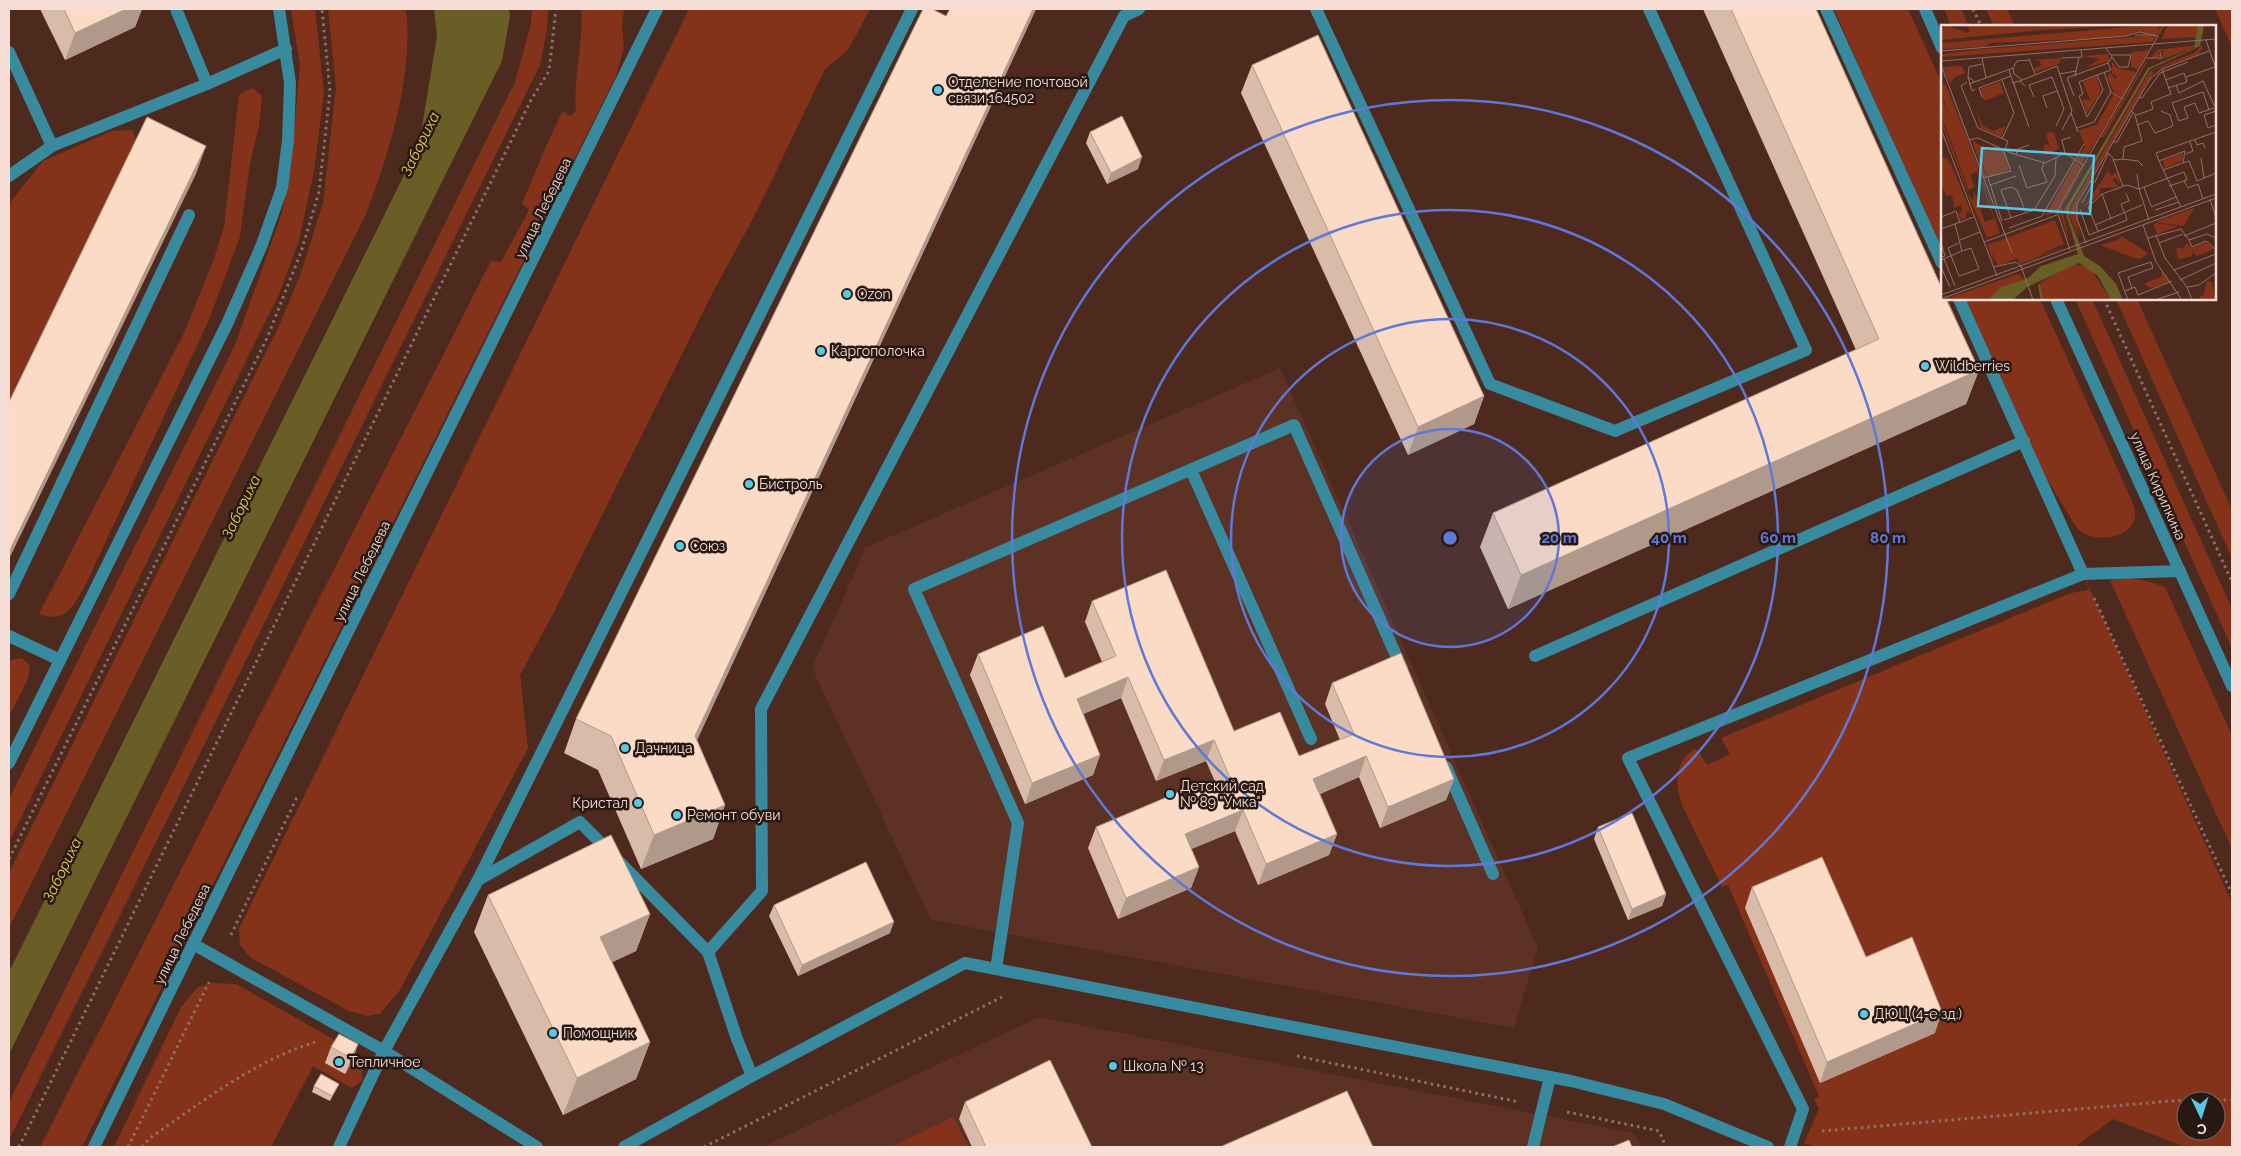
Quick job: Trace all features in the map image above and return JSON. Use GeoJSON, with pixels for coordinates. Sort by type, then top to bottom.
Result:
{"type":"FeatureCollection","features":[{"type":"Feature","properties":{"kind":"street"},"geometry":{"type":"LineString","coordinates":[[176,9],[207,84]]}},
{"type":"Feature","properties":{"kind":"street"},"geometry":{"type":"LineString","coordinates":[[9,763],[227,324],[261,247],[282,188],[288,140],[290,83],[279,9]]}},
{"type":"Feature","properties":{"kind":"street","name":"улица Лебедева"},"geometry":{"type":"LineString","coordinates":[[94,1147],[193,944],[653,21],[657,9]]}},
{"type":"Feature","properties":{"kind":"street"},"geometry":{"type":"LineString","coordinates":[[339,1147],[384,1051],[478,880],[912,9]]}},
{"type":"Feature","properties":{"kind":"street"},"geometry":{"type":"LineString","coordinates":[[708,952],[762,891],[761,709],[1122,12],[1140,9]]}},
{"type":"Feature","properties":{"kind":"street"},"geometry":{"type":"LineString","coordinates":[[1316,9],[1490,384],[1615,431],[1806,350],[1649,9]]}},
{"type":"Feature","properties":{"kind":"street"},"geometry":{"type":"LineString","coordinates":[[1826,9],[1941,261]]}},
{"type":"Feature","properties":{"kind":"street"},"geometry":{"type":"LineString","coordinates":[[1924,9],[1941,46]]}},
{"type":"Feature","properties":{"kind":"street"},"geometry":{"type":"LineString","coordinates":[[9,176],[52,146],[207,84],[286,49]]}},
{"type":"Feature","properties":{"kind":"street"},"geometry":{"type":"LineString","coordinates":[[9,52],[52,146]]}},
{"type":"Feature","properties":{"kind":"street"},"geometry":{"type":"LineString","coordinates":[[9,594],[189,215]]}},
{"type":"Feature","properties":{"kind":"street"},"geometry":{"type":"LineString","coordinates":[[1959,300],[2083,574]]}},
{"type":"Feature","properties":{"kind":"street","name":"улица Кирилкина"},"geometry":{"type":"LineString","coordinates":[[2056,300],[2232,686]]}},
{"type":"Feature","properties":{"kind":"street"},"geometry":{"type":"LineString","coordinates":[[996,969],[1018,823],[914,589],[1294,424],[1406,676]]}},
{"type":"Feature","properties":{"kind":"street"},"geometry":{"type":"LineString","coordinates":[[1535,656],[2024,441]]}},
{"type":"Feature","properties":{"kind":"street"},"geometry":{"type":"LineString","coordinates":[[1191,470],[1312,739]]}},
{"type":"Feature","properties":{"kind":"street"},"geometry":{"type":"LineString","coordinates":[[1790,1147],[1803,1108],[1628,758],[2083,574],[2180,571]]}},
{"type":"Feature","properties":{"kind":"street"},"geometry":{"type":"LineString","coordinates":[[9,636],[60,660]]}},
{"type":"Feature","properties":{"kind":"street"},"geometry":{"type":"LineString","coordinates":[[1442,757],[1493,874]]}},
{"type":"Feature","properties":{"kind":"street"},"geometry":{"type":"LineString","coordinates":[[478,880],[580,822],[708,952],[737,1039],[752,1076]]}},
{"type":"Feature","properties":{"kind":"street"},"geometry":{"type":"LineString","coordinates":[[193,944],[384,1051],[538,1147]]}},
{"type":"Feature","properties":{"kind":"street"},"geometry":{"type":"LineString","coordinates":[[624,1147],[752,1076],[965,963],[1550,1077],[1664,1104],[1768,1147]]}},
{"type":"Feature","properties":{"kind":"street"},"geometry":{"type":"LineString","coordinates":[[1533,1147],[1550,1077]]}},
{"type":"Feature","properties":{"kind":"path"},"geometry":{"type":"LineString","coordinates":[[9,859],[267,338],[301,252],[319,192],[330,92],[322,9]]}},
{"type":"Feature","properties":{"kind":"path"},"geometry":{"type":"LineString","coordinates":[[19,1147],[531,100],[549,71],[556,9]]}},
{"type":"Feature","properties":{"kind":"path"},"geometry":{"type":"LineString","coordinates":[[1973,9],[1981,25]]}},
{"type":"Feature","properties":{"kind":"path"},"geometry":{"type":"LineString","coordinates":[[2104,300],[2232,582]]}},
{"type":"Feature","properties":{"kind":"path"},"geometry":{"type":"LineString","coordinates":[[2083,574],[2232,894]]}},
{"type":"Feature","properties":{"kind":"path"},"geometry":{"type":"LineString","coordinates":[[704,1147],[1004,996]]}},
{"type":"Feature","properties":{"kind":"path"},"geometry":{"type":"LineString","coordinates":[[142,1147],[150,1138],[218,1090],[289,1050],[348,1031]]}},
{"type":"Feature","properties":{"kind":"path"},"geometry":{"type":"LineString","coordinates":[[1293,1055],[1659,1131],[1666,1147]]}},
{"type":"Feature","properties":{"kind":"path"},"geometry":{"type":"LineString","coordinates":[[1795,1133],[2183,1100],[2232,1100]]}},
{"type":"Feature","properties":{"kind":"shaded area"},"geometry":{"type":"Polygon","coordinates":[[[291,9],[315,9],[324,92],[314,171],[299,240],[280,292],[9,842],[9,799],[235,345],[282,213],[291,164],[300,65],[291,9]]]}},
{"type":"Feature","properties":{"kind":"shaded area"},"geometry":{"type":"Polygon","coordinates":[[[328,9],[406,9],[408,34],[403,87],[391,140],[375,191],[366,214],[9,928],[9,873],[279,326],[301,273],[323,203],[336,88],[328,9]]]}},
{"type":"Feature","properties":{"kind":"shaded area"},"geometry":{"type":"Polygon","coordinates":[[[532,9],[548,9],[547,29],[540,65],[9,1140],[9,1102],[515,82],[531,24],[532,9]]]}},
{"type":"Feature","properties":{"kind":"shaded area"},"geometry":{"type":"Polygon","coordinates":[[[581,9],[624,9],[622,26],[624,48],[616,76],[82,1147],[40,1147],[491,261],[501,262],[529,210],[522,203],[552,134],[563,111],[570,116],[576,111],[575,98],[582,21],[581,9]]]}},
{"type":"Feature","properties":{"kind":"shaded area"},"geometry":{"type":"Polygon","coordinates":[[[689,9],[870,9],[848,50],[825,69],[758,209],[712,294],[552,616],[520,675],[528,748],[400,990],[380,1014],[367,1016],[349,1011],[251,958],[240,945],[239,929],[689,9]]]}},
{"type":"Feature","properties":{"kind":"shaded area"},"geometry":{"type":"Polygon","coordinates":[[[1834,9],[1908,9],[1941,82],[1941,253],[1834,9]]]}},
{"type":"Feature","properties":{"kind":"shaded area"},"geometry":{"type":"Polygon","coordinates":[[[1944,9],[1961,9],[1969,25],[1951,25],[1944,9]]]}},
{"type":"Feature","properties":{"kind":"shaded area"},"geometry":{"type":"Polygon","coordinates":[[[1986,9],[2007,9],[2015,25],[1994,25],[1986,9]]]}},
{"type":"Feature","properties":{"kind":"shaded area"},"geometry":{"type":"Polygon","coordinates":[[[2215,9],[2232,9],[2232,47],[2215,9]]]}},
{"type":"Feature","properties":{"kind":"shaded area"},"geometry":{"type":"Polygon","coordinates":[[[252,88],[262,96],[259,126],[250,163],[240,237],[208,322],[77,600],[62,615],[56,617],[39,614],[184,333],[214,259],[224,226],[239,95],[252,88]]]}},
{"type":"Feature","properties":{"kind":"shaded area"},"geometry":{"type":"Polygon","coordinates":[[[133,130],[137,145],[9,409],[9,204],[43,161],[112,131],[133,130]]]}},
{"type":"Feature","properties":{"kind":"shaded area"},"geometry":{"type":"Polygon","coordinates":[[[1961,300],[2040,300],[2132,501],[2135,511],[2133,524],[2128,530],[2112,537],[2095,537],[2080,531],[2024,441],[1961,300]]]}},
{"type":"Feature","properties":{"kind":"shaded area"},"geometry":{"type":"Polygon","coordinates":[[[2075,300],[2092,300],[2232,609],[2232,648],[2075,300]]]}},
{"type":"Feature","properties":{"kind":"shaded area"},"geometry":{"type":"Polygon","coordinates":[[[2116,300],[2137,300],[2232,510],[2232,558],[2116,300]]]}},
{"type":"Feature","properties":{"kind":"shaded area","name":"Детский сад № 89 \"Умка\""},"geometry":{"type":"Polygon","coordinates":[[[1280,368],[1538,948],[1514,1028],[931,920],[812,668],[866,547],[1280,368]]]}},
{"type":"Feature","properties":{"kind":"shaded area"},"geometry":{"type":"Polygon","coordinates":[[[2083,574],[2232,903],[2232,1147],[2185,1147],[2113,1119],[2075,1147],[1816,1147],[1804,1143],[1819,1109],[1814,1099],[1819,1096],[1728,885],[1722,887],[1682,805],[1678,789],[1680,766],[1689,753],[1696,748],[1707,765],[1730,754],[1721,738],[2071,593],[2089,590],[2083,574]]]}},
{"type":"Feature","properties":{"kind":"shaded area"},"geometry":{"type":"Polygon","coordinates":[[[2128,578],[2147,581],[2165,587],[2232,736],[2232,849],[2110,580],[2128,578]]]}},
{"type":"Feature","properties":{"kind":"shaded area"},"geometry":{"type":"Polygon","coordinates":[[[22,658],[30,666],[28,679],[9,717],[9,665],[11,660],[22,658]]]}},
{"type":"Feature","properties":{"kind":"shaded area"},"geometry":{"type":"Polygon","coordinates":[[[210,983],[236,984],[356,1052],[362,1061],[362,1081],[352,1088],[313,1066],[271,1147],[114,1147],[181,1007],[197,988],[210,983]]]}},
{"type":"Feature","properties":{"kind":"shaded area","name":"Школа № 13"},"geometry":{"type":"Polygon","coordinates":[[[1039,1017],[1634,1133],[1641,1147],[762,1147],[1039,1017]]]}},
{"type":"Feature","properties":{"kind":"shaded area"},"geometry":{"type":"Polygon","coordinates":[[[953,1117],[968,1147],[891,1147],[953,1117]]]}},
{"type":"Feature","properties":{"kind":"water","name":"Забориха"},"geometry":{"type":"Polygon","coordinates":[[[434,9],[509,9],[510,16],[502,61],[9,1054],[9,972],[419,145],[437,36],[434,9]]]}},
{"type":"Feature","properties":{"kind":"building"},"geometry":{"type":"Polygon","coordinates":[[[64,9],[126,9],[75,33],[64,9]]]}},
{"type":"Feature","properties":{"kind":"building"},"geometry":{"type":"Polygon","coordinates":[[[923,9],[932,9],[946,16],[950,9],[1033,9],[695,736],[725,805],[654,835],[611,736],[576,719],[923,9]]]}},
{"type":"Feature","properties":{"kind":"building"},"geometry":{"type":"Polygon","coordinates":[[[1731,9],[1816,9],[1941,287],[1941,300],[1946,300],[1979,370],[1521,575],[1493,513],[1879,339],[1731,9]]]}},
{"type":"Feature","properties":{"kind":"building"},"geometry":{"type":"Polygon","coordinates":[[[1318,35],[1484,396],[1418,427],[1252,65],[1318,35]]]}},
{"type":"Feature","properties":{"kind":"building"},"geometry":{"type":"Polygon","coordinates":[[[1122,116],[1142,157],[1111,173],[1090,132],[1122,116]]]}},
{"type":"Feature","properties":{"kind":"building"},"geometry":{"type":"Polygon","coordinates":[[[147,117],[206,146],[9,552],[9,402],[147,117]]]}},
{"type":"Feature","properties":{"kind":"building"},"geometry":{"type":"Polygon","coordinates":[[[1166,570],[1234,731],[1280,712],[1299,756],[1354,734],[1332,683],[1401,653],[1454,779],[1388,807],[1366,756],[1313,779],[1337,834],[1266,864],[1243,810],[1185,834],[1199,867],[1126,898],[1096,827],[1179,792],[1182,799],[1230,778],[1214,740],[1164,760],[1128,677],[1077,699],[1100,755],[1032,783],[978,654],[1043,626],[1065,678],[1116,656],[1092,601],[1166,570]]]}},
{"type":"Feature","properties":{"kind":"building"},"geometry":{"type":"Polygon","coordinates":[[[1632,813],[1666,894],[1632,909],[1598,827],[1632,813]]]}},
{"type":"Feature","properties":{"kind":"building"},"geometry":{"type":"Polygon","coordinates":[[[611,835],[650,914],[600,937],[650,1042],[577,1078],[488,895],[611,835]]]}},
{"type":"Feature","properties":{"kind":"building"},"geometry":{"type":"Polygon","coordinates":[[[1822,857],[1866,957],[1912,937],[1942,1012],[1827,1062],[1752,887],[1822,857]]]}},
{"type":"Feature","properties":{"kind":"building"},"geometry":{"type":"Polygon","coordinates":[[[866,862],[894,922],[802,965],[774,905],[866,862]]]}},
{"type":"Feature","properties":{"kind":"building"},"geometry":{"type":"Polygon","coordinates":[[[339,1034],[358,1044],[351,1058],[331,1047],[339,1034]]]}},
{"type":"Feature","properties":{"kind":"building"},"geometry":{"type":"Polygon","coordinates":[[[1050,1060],[1092,1147],[986,1147],[965,1102],[1050,1060]]]}},
{"type":"Feature","properties":{"kind":"building"},"geometry":{"type":"Polygon","coordinates":[[[321,1074],[339,1084],[332,1096],[314,1086],[321,1074]]]}},
{"type":"Feature","properties":{"kind":"building"},"geometry":{"type":"Polygon","coordinates":[[[1347,1091],[1373,1147],[1220,1147],[1347,1091]]]}},
{"type":"Feature","properties":{"kind":"building"},"geometry":{"type":"Polygon","coordinates":[[[1629,1140],[1632,1147],[1612,1147],[1629,1140]]]}},
{"type":"Feature","properties":{"kind":"place","name":"Отделение почтовой связи 164502"},"geometry":{"type":"Point","coordinates":[938,90]}},
{"type":"Feature","properties":{"kind":"place","name":"Ozon"},"geometry":{"type":"Point","coordinates":[847,294]}},
{"type":"Feature","properties":{"kind":"place","name":"Каргополочка"},"geometry":{"type":"Point","coordinates":[821,351]}},
{"type":"Feature","properties":{"kind":"place","name":"Wildberries"},"geometry":{"type":"Point","coordinates":[1925,366]}},
{"type":"Feature","properties":{"kind":"place","name":"Бистроль"},"geometry":{"type":"Point","coordinates":[749,484]}},
{"type":"Feature","properties":{"kind":"place","name":"Союз"},"geometry":{"type":"Point","coordinates":[680,546]}},
{"type":"Feature","properties":{"kind":"place","name":"Дачница"},"geometry":{"type":"Point","coordinates":[625,748]}},
{"type":"Feature","properties":{"kind":"place","name":"Детский сад № 89 \"Умка\""},"geometry":{"type":"Point","coordinates":[1170,794]}},
{"type":"Feature","properties":{"kind":"place","name":"Кристал"},"geometry":{"type":"Point","coordinates":[638,803]}},
{"type":"Feature","properties":{"kind":"place","name":"Ремонт обуви"},"geometry":{"type":"Point","coordinates":[677,815]}},
{"type":"Feature","properties":{"kind":"place","name":"ДЮЦ (4-е зд.)"},"geometry":{"type":"Point","coordinates":[1864,1014]}},
{"type":"Feature","properties":{"kind":"place","name":"Помощник"},"geometry":{"type":"Point","coordinates":[553,1033]}},
{"type":"Feature","properties":{"kind":"place","name":"Тепличное"},"geometry":{"type":"Point","coordinates":[339,1062]}},
{"type":"Feature","properties":{"kind":"place","name":"Школа № 13"},"geometry":{"type":"Point","coordinates":[1113,1066]}}]}
